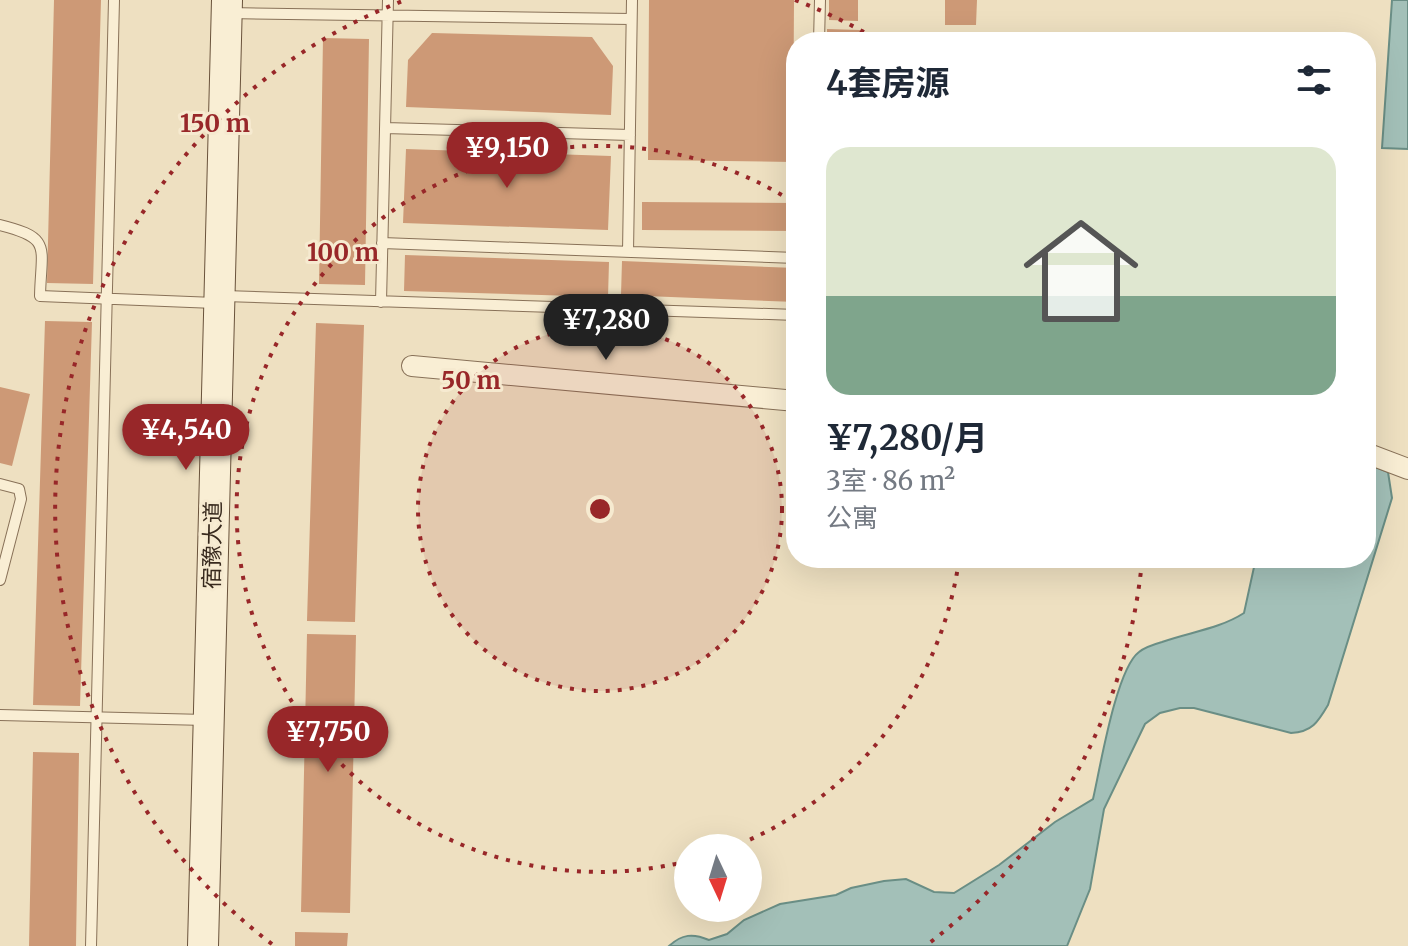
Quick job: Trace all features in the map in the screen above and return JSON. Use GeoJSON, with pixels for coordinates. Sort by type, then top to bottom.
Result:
{"type":"FeatureCollection","features":[{"type":"Feature","properties":{"kind":"street","name":"宿豫大道"},"geometry":{"type":"LineString","coordinates":[[203,946],[226,7]]}},
{"type":"Feature","properties":{"kind":"street"},"geometry":{"type":"LineString","coordinates":[[412,366],[786,400]]}},
{"type":"Feature","properties":{"kind":"street"},"geometry":{"type":"LineString","coordinates":[[1376,457],[1408,469]]}},
{"type":"Feature","properties":{"kind":"lane"},"geometry":{"type":"LineString","coordinates":[[91,946],[114,0]]}},
{"type":"Feature","properties":{"kind":"lane"},"geometry":{"type":"LineString","coordinates":[[381,302],[388,0]]}},
{"type":"Feature","properties":{"kind":"lane"},"geometry":{"type":"LineString","coordinates":[[628,252],[632,0]]}},
{"type":"Feature","properties":{"kind":"lane"},"geometry":{"type":"LineString","coordinates":[[819,32],[820,0]]}},
{"type":"Feature","properties":{"kind":"lane"},"geometry":{"type":"LineString","coordinates":[[226,7],[388,15],[631,19]]}},
{"type":"Feature","properties":{"kind":"lane"},"geometry":{"type":"LineString","coordinates":[[385,128],[630,135]]}},
{"type":"Feature","properties":{"kind":"lane"},"geometry":{"type":"LineString","coordinates":[[0,225],[28,232],[37,239],[41,249],[40,296],[381,302],[786,315]]}},
{"type":"Feature","properties":{"kind":"lane"},"geometry":{"type":"LineString","coordinates":[[382,243],[786,258]]}},
{"type":"Feature","properties":{"kind":"lane"},"geometry":{"type":"LineString","coordinates":[[0,484],[19,489],[21,499],[0,580]]}},
{"type":"Feature","properties":{"kind":"lane"},"geometry":{"type":"LineString","coordinates":[[0,715],[208,720]]}},
{"type":"Feature","properties":{"kind":"water"},"geometry":{"type":"Polygon","coordinates":[[[1392,0],[1408,0],[1408,149],[1382,148],[1392,0]]]}},
{"type":"Feature","properties":{"kind":"water"},"geometry":{"type":"Polygon","coordinates":[[[1376,467],[1388,472],[1392,498],[1376,550],[1376,467]]]}},
{"type":"Feature","properties":{"kind":"water"},"geometry":{"type":"Polygon","coordinates":[[[1254,568],[1370,568],[1328,705],[1309,728],[1291,733],[1194,708],[1160,713],[1145,724],[1104,809],[1090,889],[1067,946],[669,946],[688,936],[709,940],[727,934],[742,922],[762,922],[762,912],[780,904],[836,895],[851,888],[884,881],[906,879],[934,892],[954,893],[1093,799],[1116,698],[1131,662],[1139,652],[1225,623],[1244,613],[1254,568]]]}},
{"type":"Feature","properties":{"kind":"building"},"geometry":{"type":"Polygon","coordinates":[[[54,0],[101,0],[93,284],[47,283],[54,0]]]}},
{"type":"Feature","properties":{"kind":"building"},"geometry":{"type":"Polygon","coordinates":[[[649,0],[794,0],[794,32],[786,32],[786,162],[648,160],[649,0]]]}},
{"type":"Feature","properties":{"kind":"building"},"geometry":{"type":"Polygon","coordinates":[[[829,0],[858,0],[858,21],[829,20],[829,0]]]}},
{"type":"Feature","properties":{"kind":"building"},"geometry":{"type":"Polygon","coordinates":[[[945,0],[977,0],[976,25],[945,25],[945,0]]]}},
{"type":"Feature","properties":{"kind":"building"},"geometry":{"type":"Polygon","coordinates":[[[827,29],[860,30],[860,32],[827,32],[827,29]]]}},
{"type":"Feature","properties":{"kind":"building"},"geometry":{"type":"Polygon","coordinates":[[[432,33],[592,37],[613,66],[611,115],[406,107],[408,60],[432,33]]]}},
{"type":"Feature","properties":{"kind":"building"},"geometry":{"type":"Polygon","coordinates":[[[323,38],[369,39],[365,285],[319,284],[323,38]]]}},
{"type":"Feature","properties":{"kind":"building"},"geometry":{"type":"Polygon","coordinates":[[[406,149],[611,156],[608,230],[403,223],[406,149]]]}},
{"type":"Feature","properties":{"kind":"building"},"geometry":{"type":"Polygon","coordinates":[[[642,202],[786,203],[786,231],[642,230],[642,202]]]}},
{"type":"Feature","properties":{"kind":"building"},"geometry":{"type":"Polygon","coordinates":[[[405,255],[609,262],[608,297],[404,291],[405,255]]]}},
{"type":"Feature","properties":{"kind":"building"},"geometry":{"type":"Polygon","coordinates":[[[622,261],[786,268],[786,302],[621,295],[622,261]]]}},
{"type":"Feature","properties":{"kind":"building"},"geometry":{"type":"Polygon","coordinates":[[[45,321],[92,322],[80,706],[33,705],[45,321]]]}},
{"type":"Feature","properties":{"kind":"building"},"geometry":{"type":"Polygon","coordinates":[[[316,323],[364,325],[355,622],[307,621],[316,323]]]}},
{"type":"Feature","properties":{"kind":"building"},"geometry":{"type":"Polygon","coordinates":[[[0,387],[30,394],[12,466],[0,463],[0,387]]]}},
{"type":"Feature","properties":{"kind":"building"},"geometry":{"type":"Polygon","coordinates":[[[307,634],[356,635],[350,913],[301,912],[307,634]]]}},
{"type":"Feature","properties":{"kind":"building"},"geometry":{"type":"Polygon","coordinates":[[[33,752],[79,753],[76,946],[29,946],[33,752]]]}},
{"type":"Feature","properties":{"kind":"building"},"geometry":{"type":"Polygon","coordinates":[[[295,932],[348,933],[347,946],[295,946],[295,932]]]}}]}
